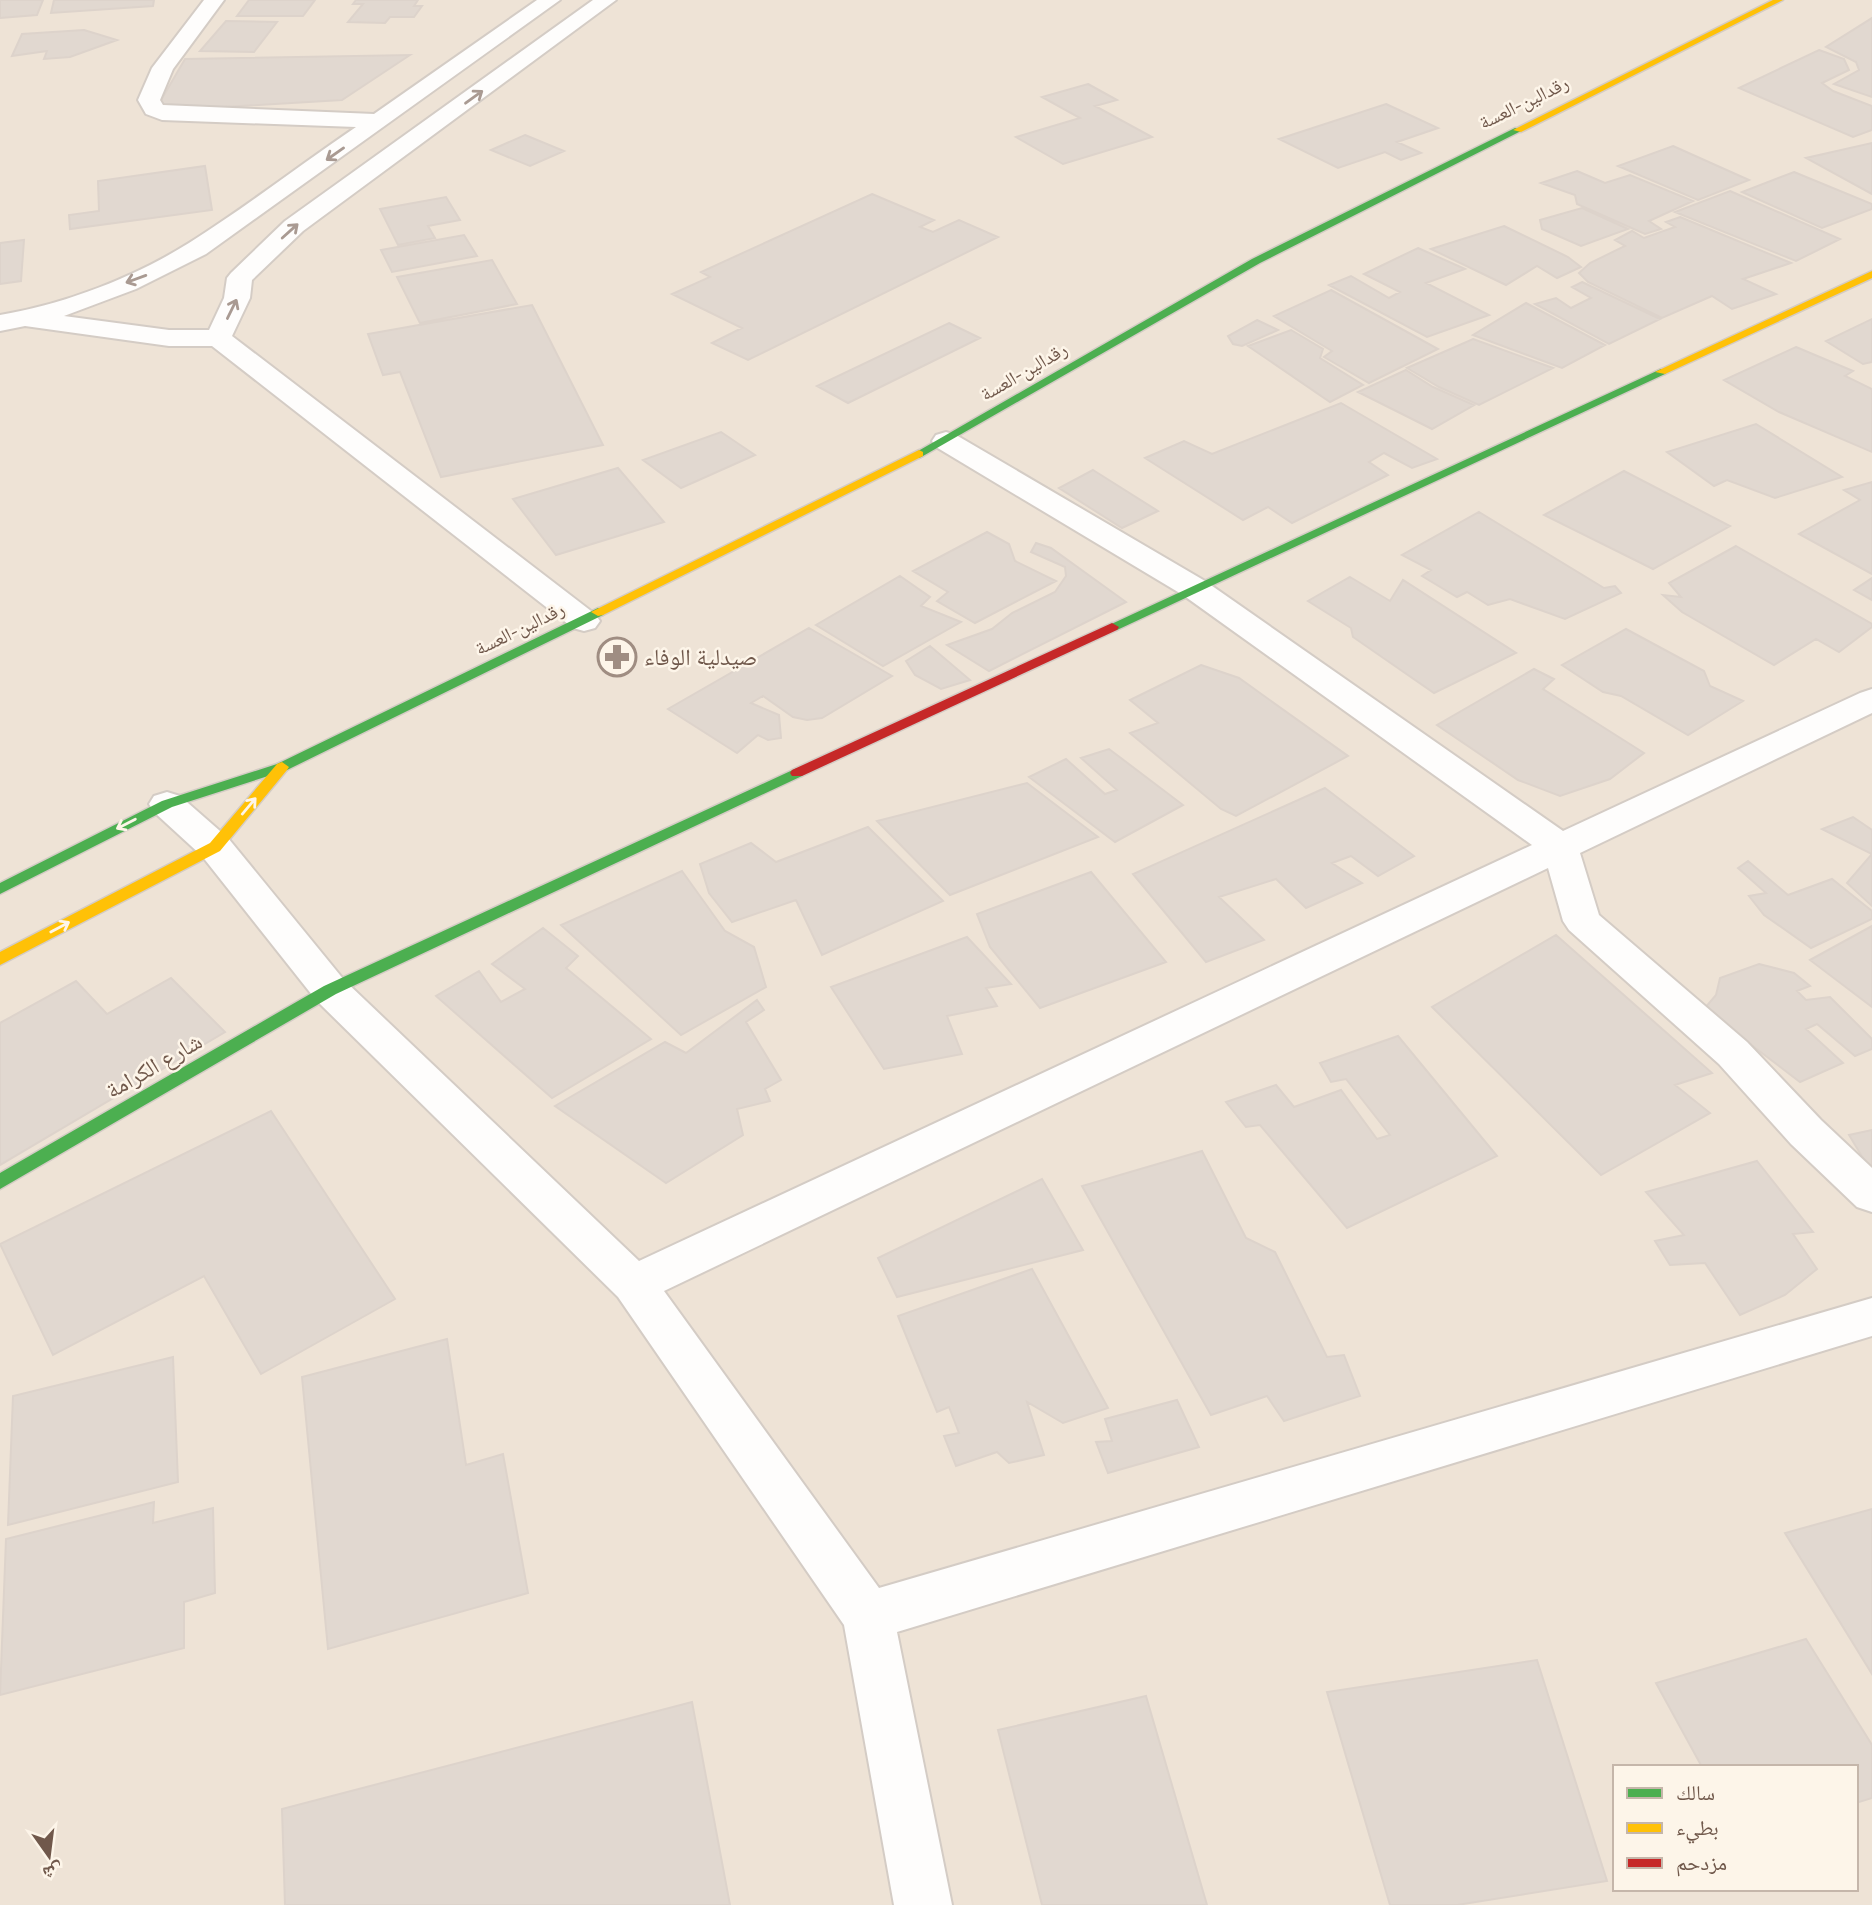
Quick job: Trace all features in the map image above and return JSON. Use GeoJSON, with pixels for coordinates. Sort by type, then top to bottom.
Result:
{"type":"FeatureCollection","features":[{"type":"Feature","properties":{"kind":"main road","name":"رقدالين-العسة"},"geometry":{"type":"LineString","coordinates":[[0,889],[167,804],[282,767],[946,441],[1256,261],[1779,0]]}},
{"type":"Feature","properties":{"kind":"main road","name":"شارع الكرامة"},"geometry":{"type":"LineString","coordinates":[[0,1181],[330,990],[1872,274]]}},
{"type":"Feature","properties":{"kind":"main road","name":"رقدالين-العسة"},"geometry":{"type":"LineString","coordinates":[[0,959],[215,847],[282,767]]}},
{"type":"Feature","properties":{"kind":"street"},"geometry":{"type":"LineString","coordinates":[[215,0],[163,68],[149,100],[154,109],[162,113],[378,121]]}},
{"type":"Feature","properties":{"kind":"street"},"geometry":{"type":"LineString","coordinates":[[0,323],[28,319],[151,274],[184,256],[353,141],[550,0]]}},
{"type":"Feature","properties":{"kind":"street"},"geometry":{"type":"LineString","coordinates":[[218,338],[237,298],[240,278],[294,226],[606,0]]}},
{"type":"Feature","properties":{"kind":"street"},"geometry":{"type":"LineString","coordinates":[[184,256],[250,269]]}},
{"type":"Feature","properties":{"kind":"street"},"geometry":{"type":"LineString","coordinates":[[28,319],[169,338],[218,338],[584,621]]}},
{"type":"Feature","properties":{"kind":"street"},"geometry":{"type":"LineString","coordinates":[[946,441],[1194,588],[1560,846],[1582,921],[1733,1053],[1806,1132],[1872,1195]]}},
{"type":"Feature","properties":{"kind":"street"},"geometry":{"type":"LineString","coordinates":[[634,1284],[1872,700]]}},
{"type":"Feature","properties":{"kind":"street"},"geometry":{"type":"LineString","coordinates":[[167,804],[215,847],[330,990],[634,1284],[868,1616],[923,1905]]}},
{"type":"Feature","properties":{"kind":"street"},"geometry":{"type":"LineString","coordinates":[[868,1616],[1872,1317]]}},
{"type":"Feature","properties":{"kind":"shaded area"},"geometry":{"type":"Polygon","coordinates":[[[0,0],[1872,0],[1872,1905],[0,1905],[0,0]]]}},
{"type":"Feature","properties":{"kind":"building"},"geometry":{"type":"Polygon","coordinates":[[[0,0],[43,0],[37,15],[0,18],[0,0]]]}},
{"type":"Feature","properties":{"kind":"building"},"geometry":{"type":"Polygon","coordinates":[[[54,0],[154,0],[153,6],[51,13],[54,0]]]}},
{"type":"Feature","properties":{"kind":"building"},"geometry":{"type":"Polygon","coordinates":[[[249,0],[315,0],[303,16],[237,16],[249,0]]]}},
{"type":"Feature","properties":{"kind":"building"},"geometry":{"type":"Polygon","coordinates":[[[356,0],[418,0],[414,6],[422,6],[414,17],[390,17],[385,23],[348,22],[363,4],[353,4],[356,0]]]}},
{"type":"Feature","properties":{"kind":"building"},"geometry":{"type":"Polygon","coordinates":[[[1872,18],[1872,97],[1834,84],[1859,70],[1856,62],[1826,47],[1872,18]]]}},
{"type":"Feature","properties":{"kind":"building"},"geometry":{"type":"Polygon","coordinates":[[[226,21],[277,22],[254,52],[200,51],[226,21]]]}},
{"type":"Feature","properties":{"kind":"building"},"geometry":{"type":"Polygon","coordinates":[[[84,30],[117,40],[70,57],[44,59],[47,51],[12,56],[22,34],[84,30]]]}},
{"type":"Feature","properties":{"kind":"building"},"geometry":{"type":"Polygon","coordinates":[[[1819,50],[1844,59],[1849,70],[1822,83],[1833,91],[1872,106],[1872,130],[1853,137],[1739,88],[1819,50]]]}},
{"type":"Feature","properties":{"kind":"building"},"geometry":{"type":"Polygon","coordinates":[[[410,55],[342,100],[173,110],[160,102],[185,59],[410,55]]]}},
{"type":"Feature","properties":{"kind":"building"},"geometry":{"type":"Polygon","coordinates":[[[1088,84],[1117,100],[1095,106],[1152,137],[1063,164],[1016,137],[1080,118],[1042,97],[1088,84]]]}},
{"type":"Feature","properties":{"kind":"building"},"geometry":{"type":"Polygon","coordinates":[[[1386,104],[1438,128],[1397,142],[1421,153],[1401,160],[1385,152],[1338,168],[1279,139],[1386,104]]]}},
{"type":"Feature","properties":{"kind":"building"},"geometry":{"type":"Polygon","coordinates":[[[525,135],[564,151],[530,166],[491,150],[525,135]]]}},
{"type":"Feature","properties":{"kind":"building"},"geometry":{"type":"Polygon","coordinates":[[[1872,143],[1872,194],[1806,158],[1872,143]]]}},
{"type":"Feature","properties":{"kind":"building"},"geometry":{"type":"Polygon","coordinates":[[[1673,146],[1749,180],[1698,200],[1618,166],[1673,146]]]}},
{"type":"Feature","properties":{"kind":"building"},"geometry":{"type":"Polygon","coordinates":[[[205,166],[212,210],[70,229],[69,215],[99,211],[98,181],[205,166]]]}},
{"type":"Feature","properties":{"kind":"building"},"geometry":{"type":"Polygon","coordinates":[[[1577,171],[1605,183],[1630,175],[1693,201],[1649,221],[1661,229],[1645,234],[1577,204],[1575,195],[1541,183],[1577,171]]]}},
{"type":"Feature","properties":{"kind":"building"},"geometry":{"type":"Polygon","coordinates":[[[1794,172],[1872,204],[1872,209],[1822,228],[1742,192],[1794,172]]]}},
{"type":"Feature","properties":{"kind":"building"},"geometry":{"type":"Polygon","coordinates":[[[1730,191],[1840,239],[1796,261],[1675,212],[1730,191]]]}},
{"type":"Feature","properties":{"kind":"building"},"geometry":{"type":"Polygon","coordinates":[[[872,194],[934,220],[920,227],[933,232],[959,220],[998,237],[748,360],[712,343],[742,328],[672,294],[710,277],[701,272],[872,194]]]}},
{"type":"Feature","properties":{"kind":"building"},"geometry":{"type":"Polygon","coordinates":[[[446,197],[460,220],[428,226],[435,238],[398,245],[380,209],[446,197]]]}},
{"type":"Feature","properties":{"kind":"building"},"geometry":{"type":"Polygon","coordinates":[[[1582,208],[1628,229],[1581,246],[1542,229],[1540,220],[1582,208]]]}},
{"type":"Feature","properties":{"kind":"building"},"geometry":{"type":"Polygon","coordinates":[[[1680,217],[1791,263],[1743,279],[1776,294],[1732,309],[1712,296],[1662,318],[1588,282],[1579,273],[1590,263],[1625,246],[1615,240],[1632,231],[1644,238],[1675,227],[1666,222],[1680,217]]]}},
{"type":"Feature","properties":{"kind":"building"},"geometry":{"type":"Polygon","coordinates":[[[1504,226],[1568,257],[1581,267],[1557,278],[1537,266],[1506,285],[1431,249],[1504,226]]]}},
{"type":"Feature","properties":{"kind":"building"},"geometry":{"type":"Polygon","coordinates":[[[464,235],[477,256],[392,272],[381,250],[464,235]]]}},
{"type":"Feature","properties":{"kind":"building"},"geometry":{"type":"Polygon","coordinates":[[[24,240],[21,281],[0,284],[0,243],[24,240]]]}},
{"type":"Feature","properties":{"kind":"building"},"geometry":{"type":"Polygon","coordinates":[[[1418,248],[1465,269],[1426,283],[1489,315],[1427,337],[1329,285],[1351,276],[1389,298],[1400,292],[1364,274],[1418,248]]]}},
{"type":"Feature","properties":{"kind":"building"},"geometry":{"type":"Polygon","coordinates":[[[492,260],[517,304],[420,323],[397,277],[492,260]]]}},
{"type":"Feature","properties":{"kind":"building"},"geometry":{"type":"Polygon","coordinates":[[[1582,282],[1660,319],[1609,344],[1535,304],[1556,298],[1571,308],[1591,298],[1572,287],[1582,282]]]}},
{"type":"Feature","properties":{"kind":"building"},"geometry":{"type":"Polygon","coordinates":[[[1331,290],[1438,349],[1369,383],[1324,357],[1332,351],[1274,316],[1331,290]]]}},
{"type":"Feature","properties":{"kind":"building"},"geometry":{"type":"Polygon","coordinates":[[[1526,303],[1605,345],[1562,368],[1473,335],[1526,303]]]}},
{"type":"Feature","properties":{"kind":"building"},"geometry":{"type":"Polygon","coordinates":[[[532,305],[603,445],[441,477],[400,372],[383,375],[368,334],[532,305]]]}},
{"type":"Feature","properties":{"kind":"building"},"geometry":{"type":"Polygon","coordinates":[[[1872,319],[1872,362],[1863,364],[1826,341],[1872,319]]]}},
{"type":"Feature","properties":{"kind":"building"},"geometry":{"type":"Polygon","coordinates":[[[1257,320],[1278,330],[1242,346],[1233,344],[1228,336],[1257,320]]]}},
{"type":"Feature","properties":{"kind":"building"},"geometry":{"type":"Polygon","coordinates":[[[949,323],[980,338],[848,403],[817,386],[949,323]]]}},
{"type":"Feature","properties":{"kind":"building"},"geometry":{"type":"Polygon","coordinates":[[[1291,330],[1323,349],[1320,358],[1363,385],[1330,402],[1248,346],[1291,330]]]}},
{"type":"Feature","properties":{"kind":"building"},"geometry":{"type":"Polygon","coordinates":[[[1473,339],[1553,368],[1479,405],[1439,387],[1407,368],[1473,339]]]}},
{"type":"Feature","properties":{"kind":"building"},"geometry":{"type":"Polygon","coordinates":[[[1796,347],[1853,371],[1845,376],[1872,389],[1872,452],[1779,412],[1724,380],[1796,347]]]}},
{"type":"Feature","properties":{"kind":"building"},"geometry":{"type":"Polygon","coordinates":[[[1406,370],[1433,387],[1474,405],[1432,429],[1358,392],[1406,370]]]}},
{"type":"Feature","properties":{"kind":"building"},"geometry":{"type":"Polygon","coordinates":[[[1341,403],[1437,459],[1412,468],[1384,453],[1369,462],[1388,475],[1292,523],[1268,507],[1243,520],[1145,458],[1184,441],[1212,454],[1341,403]]]}},
{"type":"Feature","properties":{"kind":"building"},"geometry":{"type":"Polygon","coordinates":[[[1756,424],[1842,477],[1775,498],[1727,480],[1714,486],[1667,452],[1756,424]]]}},
{"type":"Feature","properties":{"kind":"building"},"geometry":{"type":"Polygon","coordinates":[[[721,432],[755,455],[681,488],[643,460],[721,432]]]}},
{"type":"Feature","properties":{"kind":"building"},"geometry":{"type":"Polygon","coordinates":[[[618,468],[664,522],[556,555],[513,499],[618,468]]]}},
{"type":"Feature","properties":{"kind":"building"},"geometry":{"type":"Polygon","coordinates":[[[1093,470],[1158,511],[1122,528],[1059,488],[1093,470]]]}},
{"type":"Feature","properties":{"kind":"building"},"geometry":{"type":"Polygon","coordinates":[[[1624,471],[1730,526],[1653,569],[1544,515],[1624,471]]]}},
{"type":"Feature","properties":{"kind":"building"},"geometry":{"type":"Polygon","coordinates":[[[1872,482],[1872,574],[1799,534],[1860,500],[1844,490],[1872,482]]]}},
{"type":"Feature","properties":{"kind":"building"},"geometry":{"type":"Polygon","coordinates":[[[1479,512],[1604,588],[1615,586],[1621,593],[1565,619],[1510,599],[1488,605],[1467,592],[1457,597],[1422,576],[1431,570],[1402,555],[1479,512]]]}},
{"type":"Feature","properties":{"kind":"building"},"geometry":{"type":"Polygon","coordinates":[[[987,532],[1009,544],[1015,561],[1056,581],[975,623],[937,601],[948,592],[913,571],[987,532]]]}},
{"type":"Feature","properties":{"kind":"building"},"geometry":{"type":"Polygon","coordinates":[[[1036,543],[1051,548],[1126,602],[989,671],[947,645],[992,629],[1012,613],[1055,592],[1066,576],[1065,567],[1031,552],[1036,543]]]}},
{"type":"Feature","properties":{"kind":"building"},"geometry":{"type":"Polygon","coordinates":[[[1736,546],[1872,624],[1872,627],[1839,652],[1816,639],[1774,665],[1682,612],[1663,595],[1681,597],[1669,583],[1736,546]]]}},
{"type":"Feature","properties":{"kind":"building"},"geometry":{"type":"Polygon","coordinates":[[[900,576],[930,597],[921,606],[961,622],[883,666],[816,625],[900,576]]]}},
{"type":"Feature","properties":{"kind":"building"},"geometry":{"type":"Polygon","coordinates":[[[1350,577],[1390,601],[1403,580],[1516,653],[1434,693],[1353,637],[1351,628],[1308,601],[1350,577]]]}},
{"type":"Feature","properties":{"kind":"building"},"geometry":{"type":"Polygon","coordinates":[[[1872,578],[1872,600],[1854,590],[1872,578]]]}},
{"type":"Feature","properties":{"kind":"building"},"geometry":{"type":"Polygon","coordinates":[[[809,628],[892,676],[822,718],[807,720],[793,717],[763,696],[751,703],[779,715],[781,738],[768,740],[758,735],[737,753],[668,709],[809,628]]]}},
{"type":"Feature","properties":{"kind":"building"},"geometry":{"type":"Polygon","coordinates":[[[1626,629],[1704,671],[1710,686],[1743,701],[1688,735],[1621,696],[1603,692],[1562,665],[1626,629]]]}},
{"type":"Feature","properties":{"kind":"building"},"geometry":{"type":"Polygon","coordinates":[[[930,646],[970,680],[941,689],[915,675],[906,661],[930,646]]]}},
{"type":"Feature","properties":{"kind":"building"},"geometry":{"type":"Polygon","coordinates":[[[1201,665],[1239,678],[1348,756],[1236,816],[1221,809],[1130,733],[1158,723],[1130,700],[1201,665]]]}},
{"type":"Feature","properties":{"kind":"building"},"geometry":{"type":"Polygon","coordinates":[[[1534,669],[1554,679],[1543,689],[1644,753],[1610,779],[1560,796],[1518,780],[1437,725],[1534,669]]]}},
{"type":"Feature","properties":{"kind":"building"},"geometry":{"type":"Polygon","coordinates":[[[1109,749],[1183,805],[1115,842],[1029,777],[1066,759],[1105,794],[1117,790],[1081,758],[1109,749]]]}},
{"type":"Feature","properties":{"kind":"building"},"geometry":{"type":"Polygon","coordinates":[[[1027,783],[1098,837],[950,895],[877,821],[1027,783]]]}},
{"type":"Feature","properties":{"kind":"building"},"geometry":{"type":"Polygon","coordinates":[[[1325,788],[1414,856],[1378,876],[1351,856],[1332,863],[1362,883],[1306,908],[1276,879],[1219,897],[1264,940],[1206,962],[1133,874],[1325,788]]]}},
{"type":"Feature","properties":{"kind":"building"},"geometry":{"type":"Polygon","coordinates":[[[1853,817],[1872,830],[1872,854],[1822,829],[1853,817]]]}},
{"type":"Feature","properties":{"kind":"building"},"geometry":{"type":"Polygon","coordinates":[[[868,827],[943,901],[822,955],[796,900],[732,922],[709,893],[700,864],[751,843],[776,862],[868,827]]]}},
{"type":"Feature","properties":{"kind":"building"},"geometry":{"type":"Polygon","coordinates":[[[1872,854],[1872,906],[1847,883],[1872,854]]]}},
{"type":"Feature","properties":{"kind":"building"},"geometry":{"type":"Polygon","coordinates":[[[1748,861],[1788,895],[1832,879],[1872,911],[1872,919],[1811,948],[1764,915],[1749,896],[1766,893],[1738,868],[1748,861]]]}},
{"type":"Feature","properties":{"kind":"building"},"geometry":{"type":"Polygon","coordinates":[[[682,871],[725,931],[754,947],[766,987],[681,1035],[561,925],[682,871]]]}},
{"type":"Feature","properties":{"kind":"building"},"geometry":{"type":"Polygon","coordinates":[[[1091,872],[1166,962],[1040,1008],[990,947],[977,914],[1091,872]]]}},
{"type":"Feature","properties":{"kind":"building"},"geometry":{"type":"Polygon","coordinates":[[[1872,926],[1872,1007],[1810,960],[1872,926]]]}},
{"type":"Feature","properties":{"kind":"building"},"geometry":{"type":"Polygon","coordinates":[[[543,928],[578,956],[566,968],[651,1039],[552,1098],[436,996],[479,971],[501,1002],[525,989],[492,964],[543,928]]]}},
{"type":"Feature","properties":{"kind":"building"},"geometry":{"type":"Polygon","coordinates":[[[1556,935],[1712,1073],[1675,1085],[1710,1113],[1601,1175],[1432,1007],[1556,935]]]}},
{"type":"Feature","properties":{"kind":"building"},"geometry":{"type":"Polygon","coordinates":[[[967,937],[1011,984],[986,988],[997,1006],[947,1016],[962,1054],[884,1069],[831,987],[967,937]]]}},
{"type":"Feature","properties":{"kind":"building"},"geometry":{"type":"Polygon","coordinates":[[[1759,964],[1794,973],[1810,986],[1797,991],[1806,1000],[1830,997],[1872,1039],[1872,1049],[1855,1056],[1817,1024],[1806,1029],[1843,1063],[1800,1082],[1704,1009],[1716,995],[1720,978],[1759,964]]]}},
{"type":"Feature","properties":{"kind":"building"},"geometry":{"type":"Polygon","coordinates":[[[171,978],[225,1032],[0,1165],[0,1023],[76,981],[107,1014],[171,978]]]}},
{"type":"Feature","properties":{"kind":"building"},"geometry":{"type":"Polygon","coordinates":[[[757,1000],[764,1010],[746,1022],[781,1080],[765,1089],[770,1101],[737,1109],[743,1135],[666,1183],[555,1106],[665,1042],[686,1053],[757,1000]]]}},
{"type":"Feature","properties":{"kind":"building"},"geometry":{"type":"Polygon","coordinates":[[[1398,1036],[1497,1156],[1347,1228],[1260,1125],[1246,1127],[1226,1102],[1276,1085],[1294,1107],[1341,1090],[1377,1139],[1390,1135],[1346,1079],[1331,1082],[1320,1063],[1398,1036]]]}},
{"type":"Feature","properties":{"kind":"building"},"geometry":{"type":"Polygon","coordinates":[[[271,1111],[395,1299],[261,1374],[204,1276],[53,1355],[0,1244],[271,1111]]]}},
{"type":"Feature","properties":{"kind":"building"},"geometry":{"type":"Polygon","coordinates":[[[1872,1130],[1872,1173],[1849,1135],[1872,1130]]]}},
{"type":"Feature","properties":{"kind":"building"},"geometry":{"type":"Polygon","coordinates":[[[1202,1151],[1246,1238],[1275,1252],[1327,1357],[1344,1355],[1360,1396],[1284,1421],[1267,1396],[1211,1415],[1082,1186],[1202,1151]]]}},
{"type":"Feature","properties":{"kind":"building"},"geometry":{"type":"Polygon","coordinates":[[[1757,1161],[1813,1232],[1793,1234],[1817,1269],[1785,1295],[1740,1315],[1705,1263],[1670,1265],[1655,1241],[1684,1235],[1646,1192],[1757,1161]]]}},
{"type":"Feature","properties":{"kind":"building"},"geometry":{"type":"Polygon","coordinates":[[[1042,1179],[1083,1250],[897,1297],[878,1258],[1042,1179]]]}},
{"type":"Feature","properties":{"kind":"building"},"geometry":{"type":"Polygon","coordinates":[[[1032,1269],[1108,1408],[1063,1423],[1027,1402],[1044,1455],[1009,1463],[997,1452],[956,1466],[944,1436],[959,1433],[949,1407],[937,1412],[898,1316],[1032,1269]]]}},
{"type":"Feature","properties":{"kind":"building"},"geometry":{"type":"Polygon","coordinates":[[[447,1339],[466,1465],[503,1454],[528,1593],[328,1649],[302,1377],[447,1339]]]}},
{"type":"Feature","properties":{"kind":"building"},"geometry":{"type":"Polygon","coordinates":[[[173,1357],[178,1482],[8,1525],[13,1396],[173,1357]]]}},
{"type":"Feature","properties":{"kind":"building"},"geometry":{"type":"Polygon","coordinates":[[[1177,1400],[1199,1447],[1108,1473],[1096,1442],[1112,1441],[1105,1419],[1177,1400]]]}},
{"type":"Feature","properties":{"kind":"building"},"geometry":{"type":"Polygon","coordinates":[[[154,1502],[153,1523],[213,1508],[215,1593],[184,1602],[184,1648],[0,1695],[6,1539],[154,1502]]]}},
{"type":"Feature","properties":{"kind":"building"},"geometry":{"type":"Polygon","coordinates":[[[1872,1509],[1872,1674],[1785,1533],[1872,1509]]]}},
{"type":"Feature","properties":{"kind":"building"},"geometry":{"type":"Polygon","coordinates":[[[1806,1639],[1872,1745],[1872,1798],[1858,1802],[1858,1765],[1701,1765],[1656,1683],[1806,1639]]]}},
{"type":"Feature","properties":{"kind":"building"},"geometry":{"type":"Polygon","coordinates":[[[1537,1660],[1607,1881],[1457,1905],[1390,1905],[1327,1692],[1537,1660]]]}},
{"type":"Feature","properties":{"kind":"building"},"geometry":{"type":"Polygon","coordinates":[[[1146,1696],[1207,1905],[1042,1905],[998,1730],[1146,1696]]]}},
{"type":"Feature","properties":{"kind":"building"},"geometry":{"type":"Polygon","coordinates":[[[692,1702],[730,1905],[285,1905],[282,1809],[692,1702]]]}},
{"type":"Feature","properties":{"kind":"traffic: fast"},"geometry":{"type":"LineString","coordinates":[[919,454],[1256,261],[1518,130]]}},
{"type":"Feature","properties":{"kind":"traffic: fast"},"geometry":{"type":"LineString","coordinates":[[1112,627],[1661,372]]}},
{"type":"Feature","properties":{"kind":"traffic: fast"},"geometry":{"type":"LineString","coordinates":[[0,889],[167,804],[282,767],[598,612]]}},
{"type":"Feature","properties":{"kind":"traffic: fast"},"geometry":{"type":"LineString","coordinates":[[0,1182],[330,990],[797,773]]}},
{"type":"Feature","properties":{"kind":"traffic: slow"},"geometry":{"type":"LineString","coordinates":[[1518,130],[1779,0]]}},
{"type":"Feature","properties":{"kind":"traffic: slow"},"geometry":{"type":"LineString","coordinates":[[1661,372],[1872,274]]}},
{"type":"Feature","properties":{"kind":"traffic: slow"},"geometry":{"type":"LineString","coordinates":[[598,612],[919,454]]}},
{"type":"Feature","properties":{"kind":"traffic: slow"},"geometry":{"type":"LineString","coordinates":[[0,959],[215,847],[282,767]]}},
{"type":"Feature","properties":{"kind":"traffic: jam"},"geometry":{"type":"LineString","coordinates":[[797,773],[1112,627]]}},
{"type":"Feature","properties":{"kind":"place","name":"صيدلية الوفاء"},"geometry":{"type":"Point","coordinates":[617,657]}}]}
